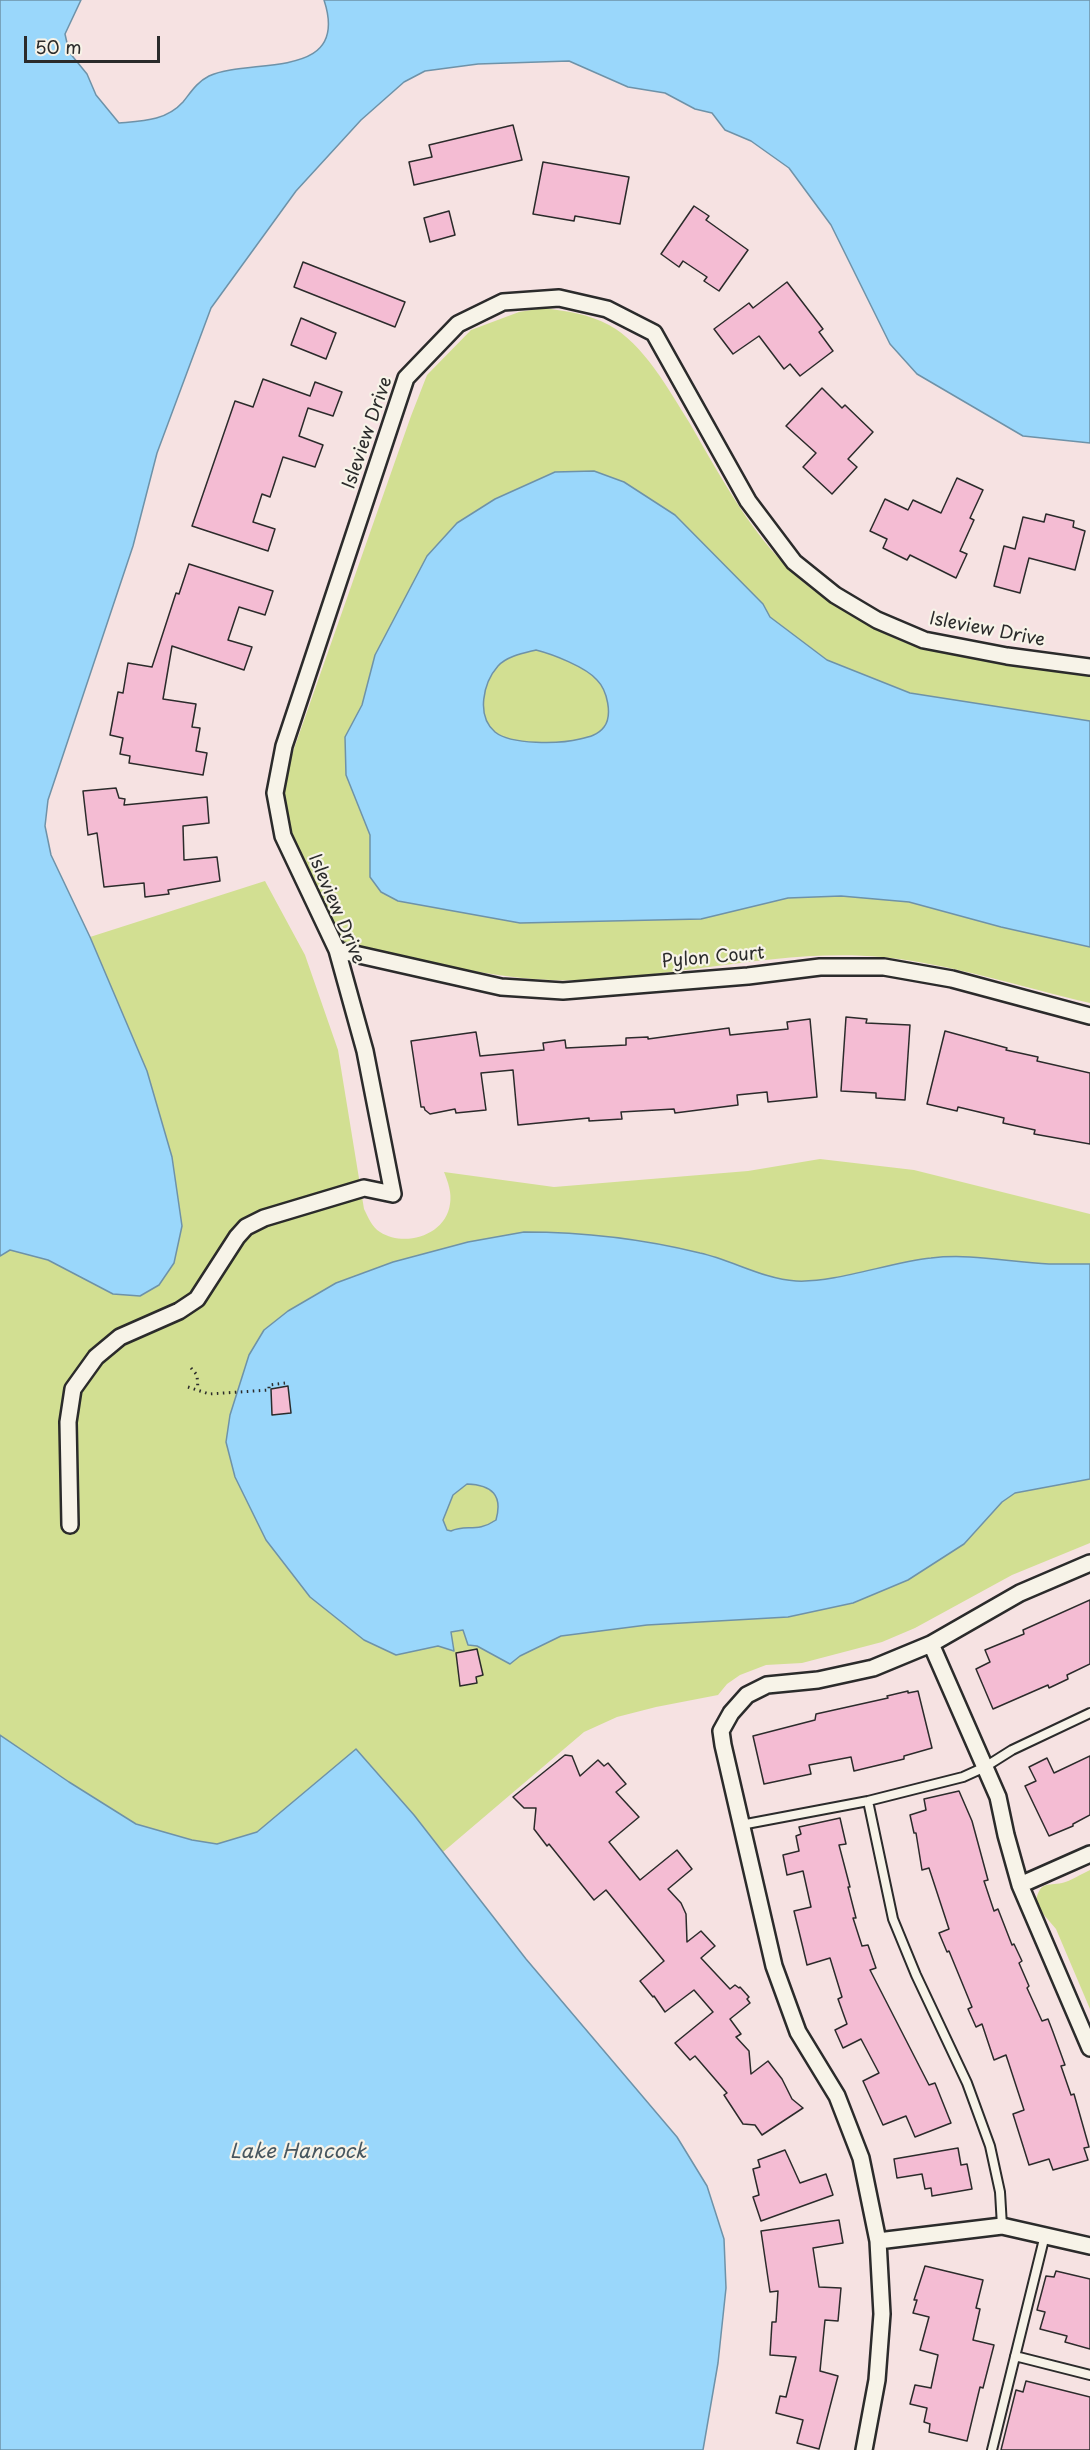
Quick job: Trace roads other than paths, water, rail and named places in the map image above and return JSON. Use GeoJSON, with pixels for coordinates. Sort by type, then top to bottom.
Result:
{"type":"FeatureCollection","features":[{"type":"Feature","properties":{"kind":"street","name":"Isleview Drive"},"geometry":{"type":"LineString","coordinates":[[70,1525],[68,1422],[73,1389],[96,1357],[120,1338],[179,1311],[197,1299],[246,1227],[264,1218],[364,1188],[393,1194],[365,1051],[337,950],[283,836],[275,793],[284,746],[406,378],[458,324],[501,302],[559,298],[607,309],[654,333],[748,501],[794,562],[835,595],[878,620],[924,640],[1007,656],[1090,667]]}},
{"type":"Feature","properties":{"kind":"street","name":"Pylon Court"},"geometry":{"type":"LineString","coordinates":[[337,950],[501,987],[563,991],[748,976],[820,967],[884,967],[952,979],[1090,1016]]}},
{"type":"Feature","properties":{"kind":"street"},"geometry":{"type":"LineString","coordinates":[[864,2450],[877,2380],[882,2314],[878,2241],[861,2158],[837,2096],[798,2032],[774,1966],[722,1731],[730,1713],[747,1695],[767,1685],[818,1680],[873,1668],[932,1644],[1020,1593],[1090,1563]]}},
{"type":"Feature","properties":{"kind":"street"},"geometry":{"type":"LineString","coordinates":[[932,1644],[999,1797],[1006,1835],[1020,1885],[1090,2048]]}},
{"type":"Feature","properties":{"kind":"street"},"geometry":{"type":"LineString","coordinates":[[1020,1885],[1090,1854]]}},
{"type":"Feature","properties":{"kind":"street"},"geometry":{"type":"LineString","coordinates":[[878,2241],[1002,2226],[1090,2246]]}},
{"type":"Feature","properties":{"kind":"lane"},"geometry":{"type":"LineString","coordinates":[[741,1825],[868,1801],[963,1777],[985,1767],[1012,1750],[1090,1713]]}},
{"type":"Feature","properties":{"kind":"lane"},"geometry":{"type":"LineString","coordinates":[[868,1801],[893,1919],[916,1975],[967,2083],[990,2146],[1000,2192],[1002,2226]]}},
{"type":"Feature","properties":{"kind":"lane"},"geometry":{"type":"LineString","coordinates":[[992,2450],[1045,2235]]}},
{"type":"Feature","properties":{"kind":"lane"},"geometry":{"type":"LineString","coordinates":[[1015,2356],[1090,2374]]}},
{"type":"Feature","properties":{"kind":"water"},"geometry":{"type":"Polygon","coordinates":[[[0,0],[81,0],[65,34],[69,52],[87,74],[96,95],[119,123],[153,119],[169,113],[209,76],[227,71],[292,62],[310,55],[323,44],[328,26],[324,0],[1090,0],[1090,443],[1023,436],[917,374],[890,344],[831,225],[789,168],[751,141],[725,130],[712,113],[695,109],[665,93],[628,87],[569,61],[478,64],[425,71],[404,82],[361,120],[296,191],[211,308],[157,453],[133,546],[48,800],[45,826],[51,855],[90,937],[147,1071],[172,1157],[182,1226],[174,1263],[159,1285],[140,1296],[113,1294],[48,1260],[10,1250],[0,1256],[0,0]]]}},
{"type":"Feature","properties":{"kind":"water"},"geometry":{"type":"Polygon","coordinates":[[[594,471],[624,482],[675,515],[763,604],[770,617],[827,660],[910,693],[1090,721],[1090,947],[1001,927],[909,902],[841,896],[788,898],[701,919],[520,923],[398,901],[381,892],[370,877],[370,835],[346,775],[345,737],[362,705],[375,655],[427,556],[457,523],[495,499],[555,472],[594,471]],[[536,650],[511,657],[498,666],[493,673],[485,690],[484,699],[485,717],[489,725],[502,736],[536,742],[571,741],[599,732],[607,722],[608,716],[606,696],[601,684],[577,666],[536,650]]]}},
{"type":"Feature","properties":{"kind":"water"},"geometry":{"type":"Polygon","coordinates":[[[524,1232],[613,1237],[700,1253],[772,1277],[796,1281],[828,1279],[915,1260],[946,1257],[975,1257],[1049,1264],[1090,1264],[1090,1479],[1015,1493],[1002,1502],[964,1544],[908,1580],[853,1603],[788,1617],[647,1625],[561,1636],[520,1656],[510,1664],[477,1646],[468,1645],[463,1630],[451,1632],[454,1651],[438,1646],[396,1655],[364,1640],[310,1597],[266,1540],[235,1477],[226,1442],[230,1415],[249,1355],[264,1330],[288,1311],[336,1283],[393,1262],[468,1242],[524,1232]],[[467,1484],[453,1495],[443,1520],[447,1530],[483,1526],[496,1520],[498,1504],[496,1498],[489,1489],[467,1484]]]}},
{"type":"Feature","properties":{"kind":"water","name":"Lake Hancock"},"geometry":{"type":"Polygon","coordinates":[[[0,1735],[136,1824],[192,1840],[217,1844],[257,1832],[356,1749],[414,1815],[526,1959],[677,2137],[707,2186],[724,2239],[726,2288],[718,2363],[703,2450],[0,2450],[0,1735]]]}}]}
